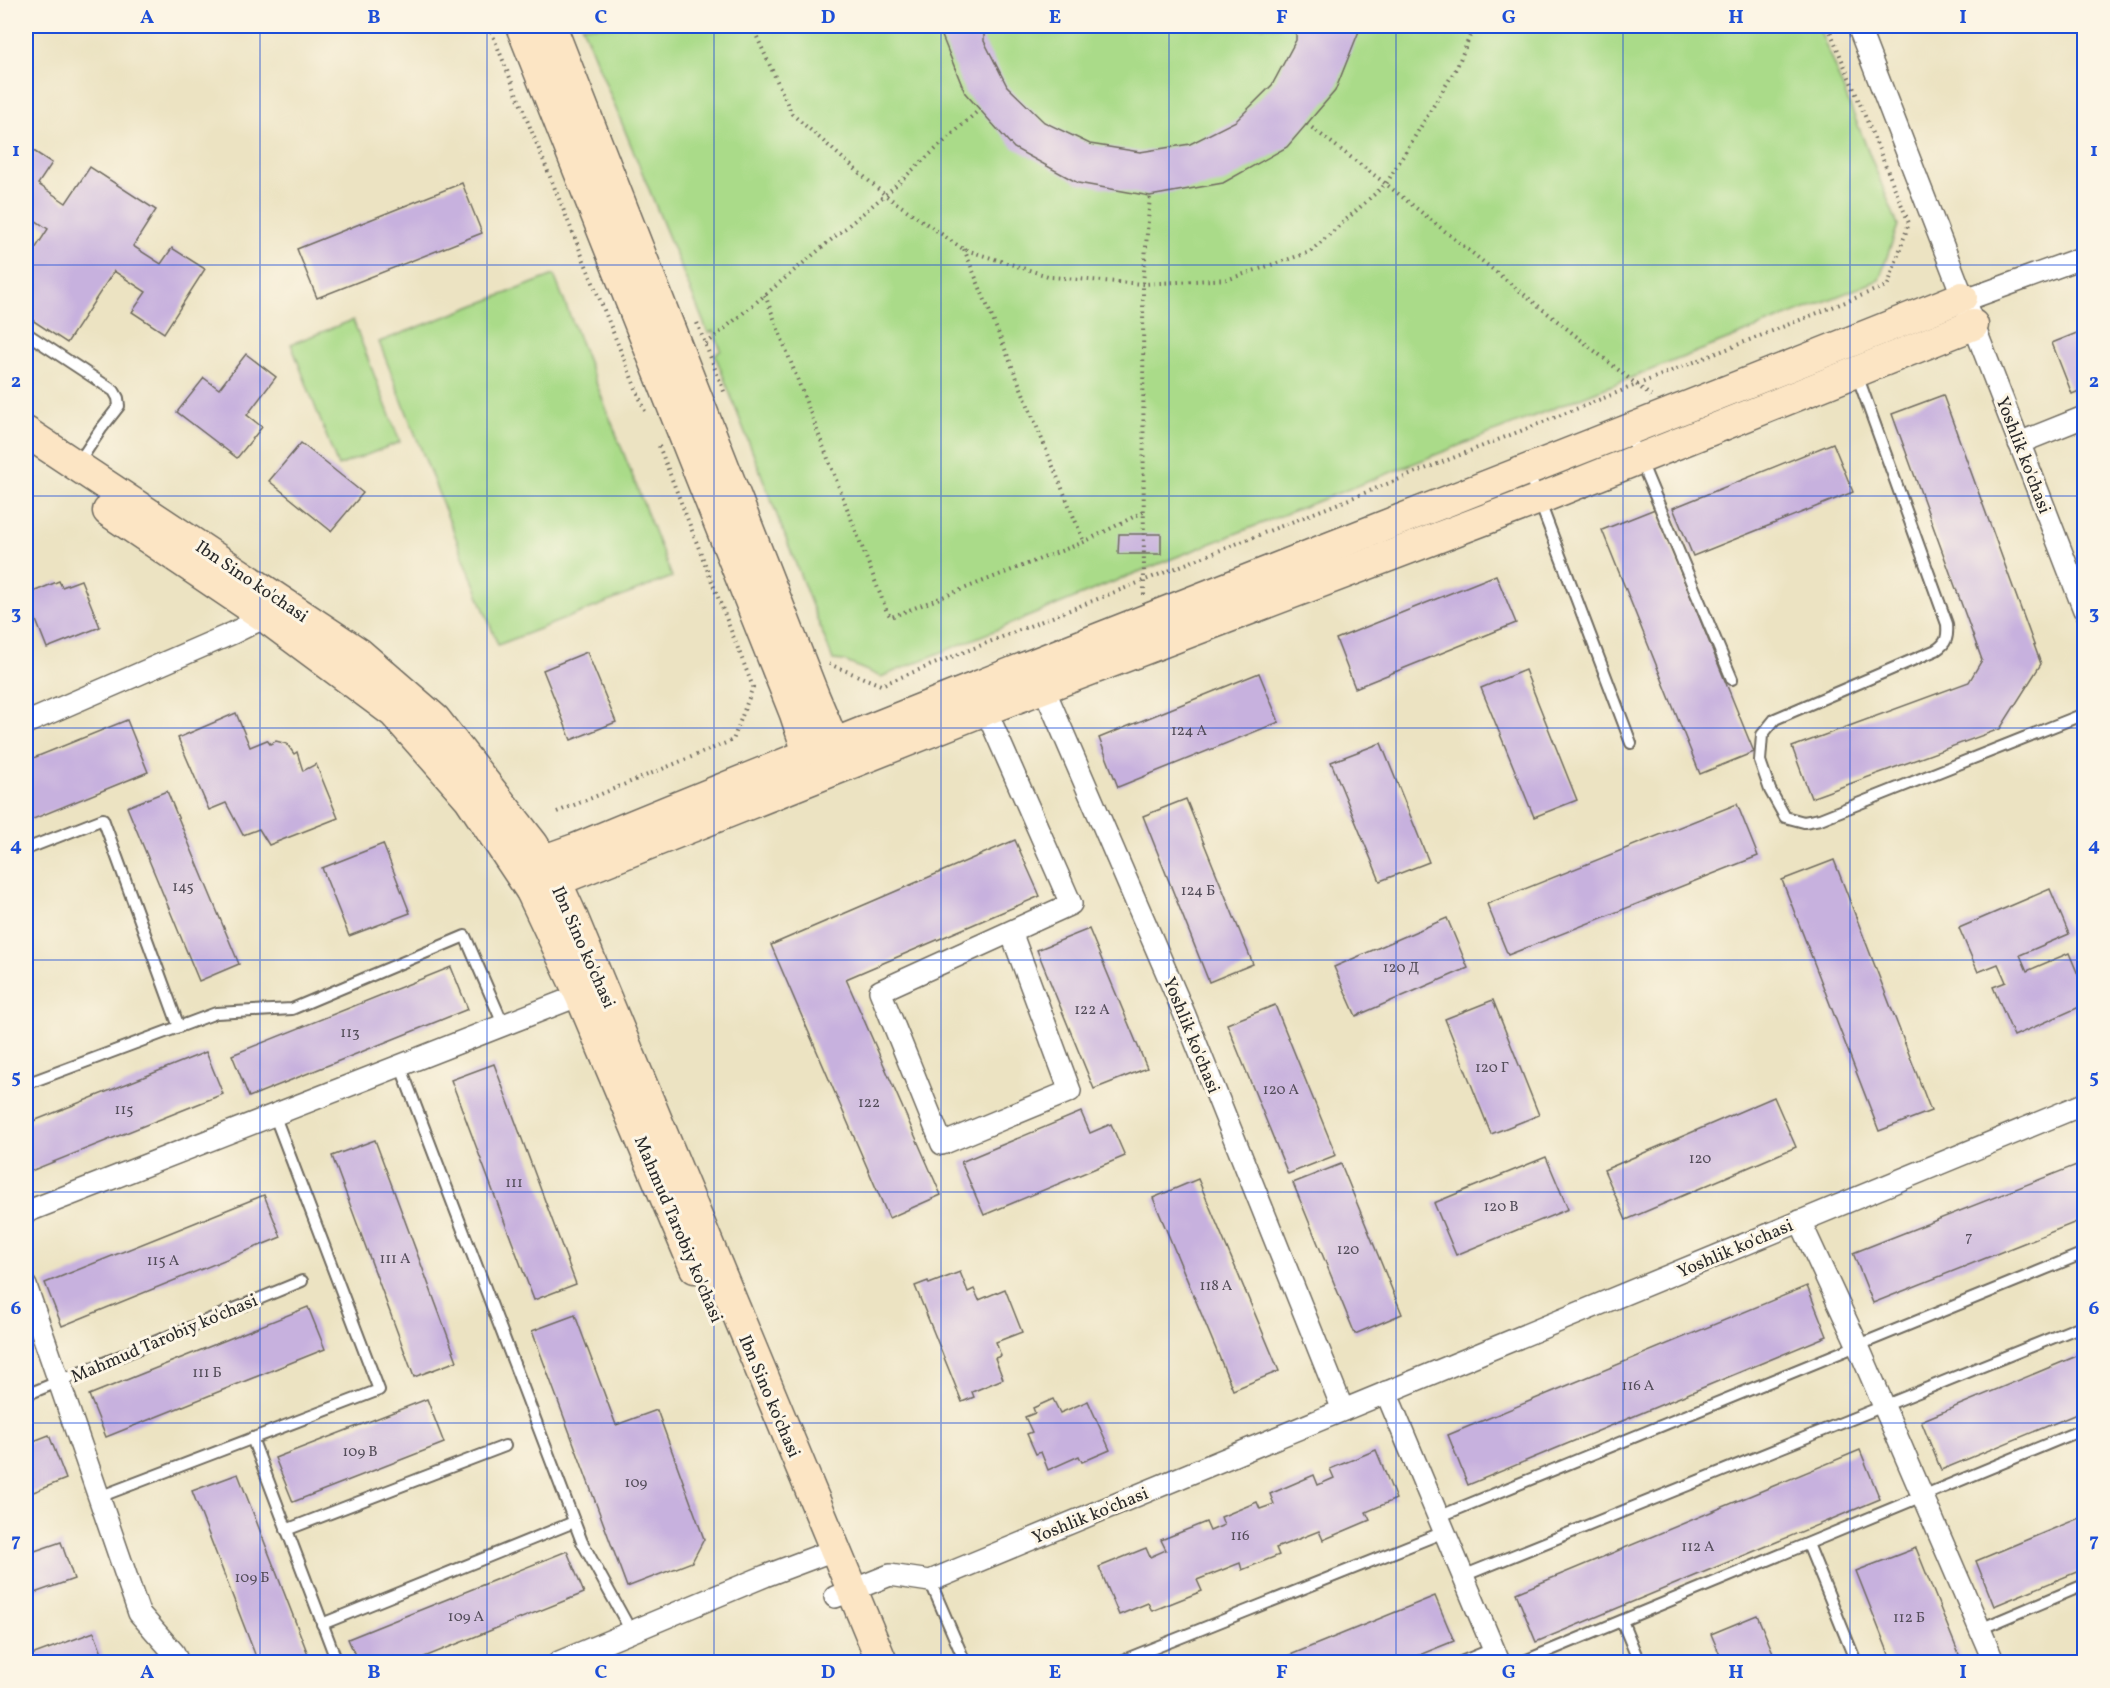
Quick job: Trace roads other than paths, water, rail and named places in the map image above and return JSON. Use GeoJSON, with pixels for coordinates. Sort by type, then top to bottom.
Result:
{"type":"FeatureCollection","features":[{"type":"Feature","properties":{"kind":"street"},"geometry":{"type":"LineString","coordinates":[[521,26],[681,356]]}},
{"type":"Feature","properties":{"kind":"street"},"geometry":{"type":"LineString","coordinates":[[551,26],[681,356],[825,759]]}},
{"type":"Feature","properties":{"kind":"street","name":"Yoshlik ko'chasi"},"geometry":{"type":"LineString","coordinates":[[1858,26],[2085,610]]}},
{"type":"Feature","properties":{"kind":"street"},"geometry":{"type":"LineString","coordinates":[[1038,675],[1144,620],[1628,431],[1966,308],[2085,257]]}},
{"type":"Feature","properties":{"kind":"street"},"geometry":{"type":"LineString","coordinates":[[537,875],[1038,675],[1539,499],[1856,372],[1966,308]]}},
{"type":"Feature","properties":{"kind":"street"},"geometry":{"type":"LineString","coordinates":[[2019,443],[2085,417]]}},
{"type":"Feature","properties":{"kind":"street","name":"Ibn Sino ko'chasi"},"geometry":{"type":"LineString","coordinates":[[26,432],[272,608]]}},
{"type":"Feature","properties":{"kind":"street","name":"Mahmud Tarobiy ko'chasi"},"geometry":{"type":"LineString","coordinates":[[26,455],[272,608],[394,713],[537,875],[591,990],[843,1593],[861,1662]]}},
{"type":"Feature","properties":{"kind":"street"},"geometry":{"type":"LineString","coordinates":[[26,723],[233,633],[272,608]]}},
{"type":"Feature","properties":{"kind":"street","name":"Yoshlik ko'chasi"},"geometry":{"type":"LineString","coordinates":[[1038,675],[1184,1013],[1342,1410]]}},
{"type":"Feature","properties":{"kind":"street"},"geometry":{"type":"LineString","coordinates":[[980,698],[1071,904],[880,991],[942,1144],[1070,1091],[1011,932]]}},
{"type":"Feature","properties":{"kind":"street"},"geometry":{"type":"LineString","coordinates":[[26,1212],[591,990]]}},
{"type":"Feature","properties":{"kind":"street","name":"Yoshlik ko'chasi"},"geometry":{"type":"LineString","coordinates":[[930,1581],[2085,1104]]}},
{"type":"Feature","properties":{"kind":"street"},"geometry":{"type":"LineString","coordinates":[[1800,1221],[1858,1346],[1994,1662]]}},
{"type":"Feature","properties":{"kind":"street"},"geometry":{"type":"LineString","coordinates":[[26,1286],[139,1613],[174,1653],[178,1662]]}},
{"type":"Feature","properties":{"kind":"street"},"geometry":{"type":"LineString","coordinates":[[1386,1392],[1496,1656]]}},
{"type":"Feature","properties":{"kind":"street"},"geometry":{"type":"LineString","coordinates":[[559,1662],[826,1553]]}},
{"type":"Feature","properties":{"kind":"street"},"geometry":{"type":"LineString","coordinates":[[882,1662],[843,1593],[890,1575],[930,1581]]}},
{"type":"Feature","properties":{"kind":"lane"},"geometry":{"type":"LineString","coordinates":[[26,333],[114,391],[118,398],[119,406],[76,466]]}},
{"type":"Feature","properties":{"kind":"lane"},"geometry":{"type":"LineString","coordinates":[[1856,372],[1947,624],[1948,637],[1945,645],[1936,650],[1775,719],[1762,735],[1760,761],[1770,790],[1785,817],[1804,822],[1820,819],[2085,714]]}},
{"type":"Feature","properties":{"kind":"lane"},"geometry":{"type":"LineString","coordinates":[[1628,431],[1732,680]]}},
{"type":"Feature","properties":{"kind":"lane"},"geometry":{"type":"LineString","coordinates":[[1528,470],[1631,743]]}},
{"type":"Feature","properties":{"kind":"lane"},"geometry":{"type":"LineString","coordinates":[[26,849],[103,819],[179,1027]]}},
{"type":"Feature","properties":{"kind":"lane"},"geometry":{"type":"LineString","coordinates":[[26,1084],[216,1013],[292,1009],[465,936],[503,1024]]}},
{"type":"Feature","properties":{"kind":"lane"},"geometry":{"type":"LineString","coordinates":[[400,1065],[582,1542],[632,1633]]}},
{"type":"Feature","properties":{"kind":"lane"},"geometry":{"type":"LineString","coordinates":[[99,1497],[379,1390],[274,1114]]}},
{"type":"Feature","properties":{"kind":"lane"},"geometry":{"type":"LineString","coordinates":[[1119,1662],[1858,1346],[2085,1254]]}},
{"type":"Feature","properties":{"kind":"lane","name":"Mahmud Tarobiy ko'chasi"},"geometry":{"type":"LineString","coordinates":[[26,1395],[302,1281]]}},
{"type":"Feature","properties":{"kind":"lane"},"geometry":{"type":"LineString","coordinates":[[1462,1576],[2085,1325]]}},
{"type":"Feature","properties":{"kind":"lane"},"geometry":{"type":"LineString","coordinates":[[1522,1662],[2085,1429]]}},
{"type":"Feature","properties":{"kind":"lane"},"geometry":{"type":"LineString","coordinates":[[252,1438],[337,1662]]}},
{"type":"Feature","properties":{"kind":"lane"},"geometry":{"type":"LineString","coordinates":[[286,1530],[505,1446]]}},
{"type":"Feature","properties":{"kind":"lane"},"geometry":{"type":"LineString","coordinates":[[322,1624],[574,1522]]}},
{"type":"Feature","properties":{"kind":"lane"},"geometry":{"type":"LineString","coordinates":[[1808,1544],[1856,1662]]}},
{"type":"Feature","properties":{"kind":"lane"},"geometry":{"type":"LineString","coordinates":[[930,1581],[965,1662]]}},
{"type":"Feature","properties":{"kind":"lane"},"geometry":{"type":"LineString","coordinates":[[1980,1629],[2085,1585]]}},
{"type":"Feature","properties":{"kind":"lane"},"geometry":{"type":"LineString","coordinates":[[1622,1621],[1639,1662]]}},
{"type":"Feature","properties":{"kind":"lane"},"geometry":{"type":"LineString","coordinates":[[1461,1662],[1496,1656]]}}]}
